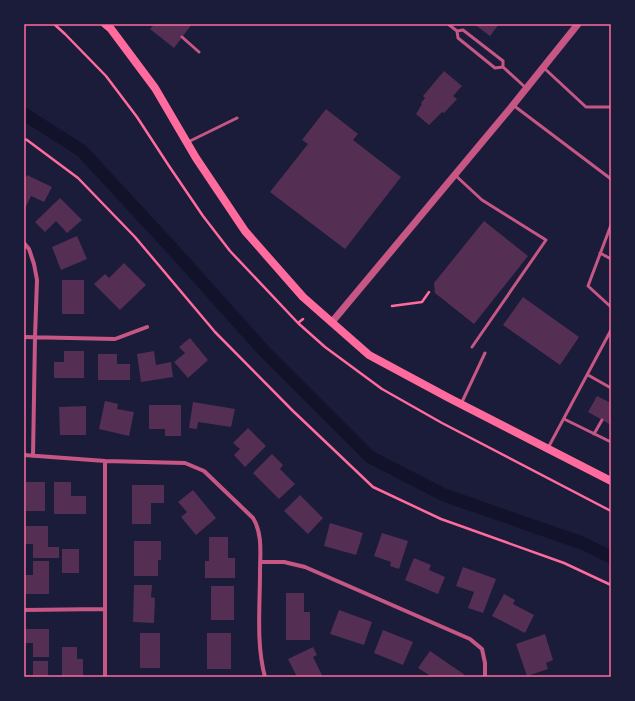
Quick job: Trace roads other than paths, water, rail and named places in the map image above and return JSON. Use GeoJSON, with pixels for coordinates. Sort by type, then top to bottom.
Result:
{"type":"FeatureCollection","features":[{"type":"Feature","properties":{"kind":"main road"},"geometry":{"type":"LineString","coordinates":[[105,24],[111,29],[155,88],[196,158],[245,231],[303,297],[369,355],[611,481]]}},
{"type":"Feature","properties":{"kind":"street"},"geometry":{"type":"LineString","coordinates":[[332,322],[454,174],[514,105],[578,24]]}},
{"type":"Feature","properties":{"kind":"street"},"geometry":{"type":"LineString","coordinates":[[24,243],[29,250],[34,264],[37,280],[33,456]]}},
{"type":"Feature","properties":{"kind":"street"},"geometry":{"type":"LineString","coordinates":[[24,337],[115,339],[147,327]]}},
{"type":"Feature","properties":{"kind":"street"},"geometry":{"type":"LineString","coordinates":[[24,455],[105,461],[185,463],[204,470],[253,518],[257,525],[259,533],[260,562],[260,647],[264,677]]}},
{"type":"Feature","properties":{"kind":"street"},"geometry":{"type":"LineString","coordinates":[[105,461],[105,677]]}},
{"type":"Feature","properties":{"kind":"street"},"geometry":{"type":"LineString","coordinates":[[260,562],[284,562],[305,567],[470,639],[482,649],[485,663],[485,677]]}},
{"type":"Feature","properties":{"kind":"street"},"geometry":{"type":"LineString","coordinates":[[24,610],[105,609]]}},
{"type":"Feature","properties":{"kind":"lane"},"geometry":{"type":"LineString","coordinates":[[448,24],[456,31],[458,38],[495,68],[502,67],[526,88]]}},
{"type":"Feature","properties":{"kind":"lane"},"geometry":{"type":"LineString","coordinates":[[456,31],[463,30],[503,61],[502,67]]}},
{"type":"Feature","properties":{"kind":"lane"},"geometry":{"type":"LineString","coordinates":[[182,37],[199,52]]}},
{"type":"Feature","properties":{"kind":"lane"},"geometry":{"type":"LineString","coordinates":[[543,68],[586,107],[611,107]]}},
{"type":"Feature","properties":{"kind":"lane"},"geometry":{"type":"LineString","coordinates":[[514,105],[611,179]]}},
{"type":"Feature","properties":{"kind":"lane"},"geometry":{"type":"LineString","coordinates":[[187,142],[237,118]]}},
{"type":"Feature","properties":{"kind":"lane"},"geometry":{"type":"LineString","coordinates":[[454,174],[482,200],[546,240],[472,347]]}},
{"type":"Feature","properties":{"kind":"lane"},"geometry":{"type":"LineString","coordinates":[[611,225],[588,286],[611,307]]}},
{"type":"Feature","properties":{"kind":"lane"},"geometry":{"type":"LineString","coordinates":[[600,254],[611,259]]}},
{"type":"Feature","properties":{"kind":"lane"},"geometry":{"type":"LineString","coordinates":[[548,449],[611,330]]}},
{"type":"Feature","properties":{"kind":"lane"},"geometry":{"type":"LineString","coordinates":[[461,404],[485,353]]}},
{"type":"Feature","properties":{"kind":"lane"},"geometry":{"type":"LineString","coordinates":[[588,375],[611,388]]}},
{"type":"Feature","properties":{"kind":"lane"},"geometry":{"type":"LineString","coordinates":[[564,419],[611,442]]}},
{"type":"Feature","properties":{"kind":"lane"},"geometry":{"type":"LineString","coordinates":[[594,434],[602,420]]}},
{"type":"Feature","properties":{"kind":"waterway"},"geometry":{"type":"LineString","coordinates":[[24,114],[82,151],[264,351],[370,457],[444,495],[582,543],[611,557]]}}]}
